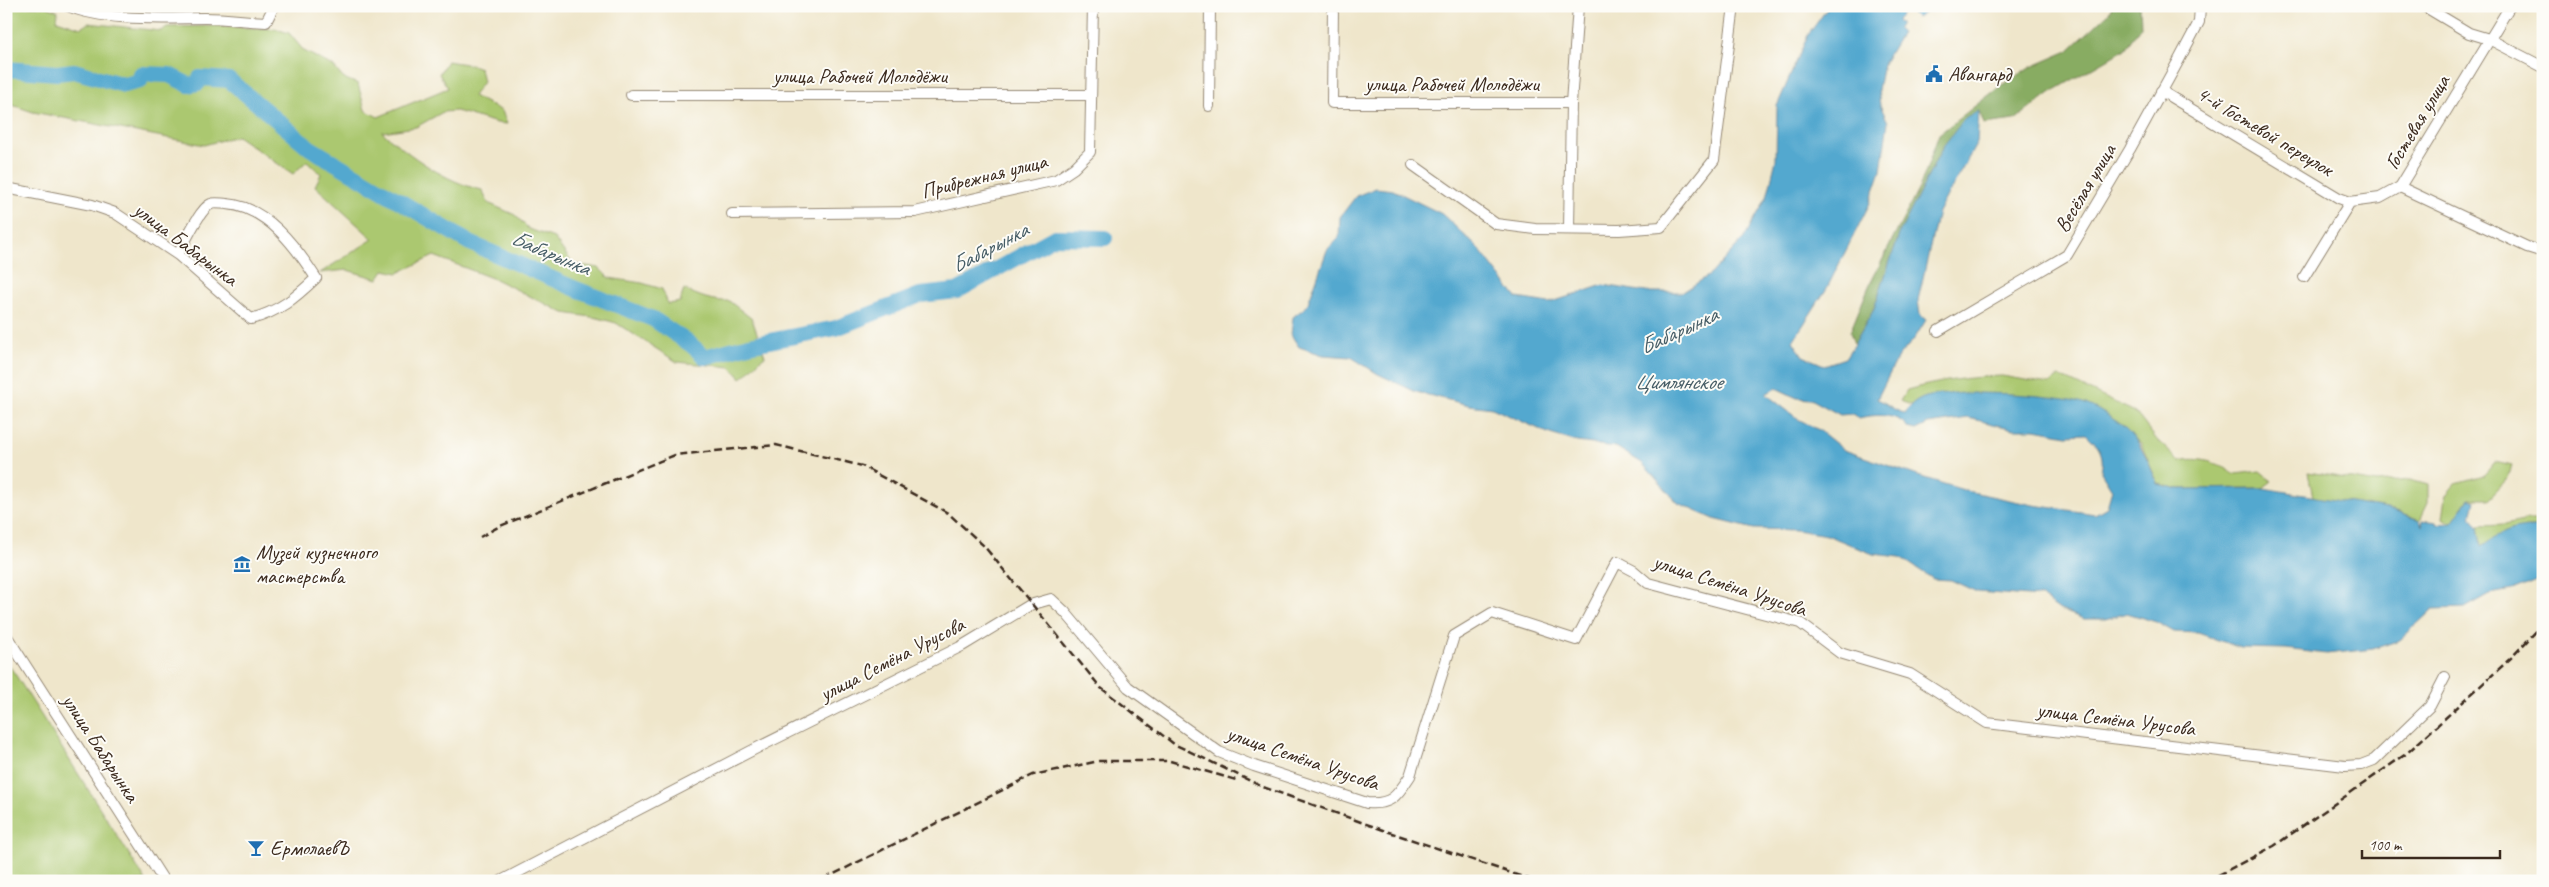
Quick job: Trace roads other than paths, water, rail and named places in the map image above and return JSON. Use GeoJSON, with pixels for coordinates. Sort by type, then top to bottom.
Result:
{"type":"FeatureCollection","features":[{"type":"Feature","properties":{"kind":"street"},"geometry":{"type":"LineString","coordinates":[[68,6],[100,14],[158,20],[206,18],[266,22],[274,6]]}},
{"type":"Feature","properties":{"kind":"street","name":"Прибрежная улица"},"geometry":{"type":"LineString","coordinates":[[732,214],[915,212],[1056,180],[1074,168],[1090,152],[1089,95],[1093,6]]}},
{"type":"Feature","properties":{"kind":"street"},"geometry":{"type":"LineString","coordinates":[[1209,106],[1210,6]]}},
{"type":"Feature","properties":{"kind":"street","name":"улица Рабочей Молодёжи"},"geometry":{"type":"LineString","coordinates":[[1333,6],[1332,103],[1572,103]]}},
{"type":"Feature","properties":{"kind":"street"},"geometry":{"type":"LineString","coordinates":[[1569,229],[1572,103],[1578,6]]}},
{"type":"Feature","properties":{"kind":"street"},"geometry":{"type":"LineString","coordinates":[[1412,165],[1496,224],[1535,229],[1661,227],[1714,160],[1734,6]]}},
{"type":"Feature","properties":{"kind":"street","name":"Весёлая улица"},"geometry":{"type":"LineString","coordinates":[[1938,331],[2067,254],[2130,149],[2199,22],[2200,6]]}},
{"type":"Feature","properties":{"kind":"street"},"geometry":{"type":"LineString","coordinates":[[2424,6],[2469,33],[2489,39],[2543,67]]}},
{"type":"Feature","properties":{"kind":"street","name":"Гостевая улица"},"geometry":{"type":"LineString","coordinates":[[2350,202],[2380,198],[2400,188],[2510,6]]}},
{"type":"Feature","properties":{"kind":"street","name":"4-й Гостевой переулок"},"geometry":{"type":"LineString","coordinates":[[2161,91],[2350,202]]}},
{"type":"Feature","properties":{"kind":"street","name":"улица Рабочей Молодёжи"},"geometry":{"type":"LineString","coordinates":[[631,95],[1089,95]]}},
{"type":"Feature","properties":{"kind":"street","name":"улица Бабарынка"},"geometry":{"type":"LineString","coordinates":[[6,188],[92,205],[115,213],[178,255],[251,319],[273,313],[298,295],[316,278],[298,249],[272,224],[245,208],[212,203],[205,208],[178,255]]}},
{"type":"Feature","properties":{"kind":"street"},"geometry":{"type":"LineString","coordinates":[[2400,188],[2527,247],[2543,252]]}},
{"type":"Feature","properties":{"kind":"street"},"geometry":{"type":"LineString","coordinates":[[2304,277],[2350,202]]}},
{"type":"Feature","properties":{"kind":"street","name":"улица Семёна Урусова"},"geometry":{"type":"LineString","coordinates":[[501,881],[756,749],[962,646],[1030,605],[1051,599],[1065,612],[1128,687],[1219,752],[1254,766],[1367,803],[1382,804],[1399,793],[1410,776],[1454,636],[1492,613],[1576,640],[1617,562],[1634,571],[1648,583],[1800,623],[1840,653],[1910,674],[1987,723],[2345,766],[2361,765],[2374,760],[2430,706],[2445,677]]}},
{"type":"Feature","properties":{"kind":"street","name":"улица Бабарынка"},"geometry":{"type":"LineString","coordinates":[[6,635],[164,881]]}},
{"type":"Feature","properties":{"kind":"water","name":"Цимлянское"},"geometry":{"type":"Polygon","coordinates":[[[1829,6],[1935,6],[1917,18],[1908,9],[1897,20],[1901,24],[1897,28],[1902,33],[1883,64],[1878,90],[1880,105],[1888,122],[1881,171],[1869,205],[1827,288],[1793,341],[1803,356],[1824,365],[1845,358],[1873,311],[1900,232],[1944,145],[1966,117],[1979,111],[1977,143],[1938,212],[1918,300],[1920,315],[1926,320],[1915,338],[1898,357],[1877,399],[1897,411],[1905,413],[1922,398],[1959,393],[2031,395],[2073,400],[2098,410],[2124,427],[2142,449],[2158,484],[2179,489],[2263,488],[2387,509],[2420,520],[2422,526],[2423,520],[2437,522],[2437,524],[2452,523],[2469,499],[2475,501],[2471,516],[2478,526],[2481,546],[2510,530],[2543,527],[2543,578],[2517,589],[2490,594],[2465,608],[2433,609],[2400,640],[2373,649],[2326,654],[2286,649],[2241,648],[2198,633],[2174,632],[2156,622],[2127,613],[2105,619],[2084,619],[2060,610],[2041,597],[1977,592],[1951,580],[1933,579],[1900,557],[1873,554],[1827,535],[1796,530],[1754,529],[1714,519],[1678,503],[1642,463],[1616,447],[1577,442],[1550,434],[1492,408],[1469,405],[1416,392],[1378,374],[1351,357],[1323,355],[1299,347],[1291,335],[1293,317],[1307,306],[1327,250],[1339,237],[1340,217],[1356,196],[1376,188],[1393,190],[1442,214],[1478,248],[1517,298],[1549,303],[1603,285],[1646,292],[1683,292],[1711,274],[1744,238],[1767,197],[1776,160],[1777,106],[1808,35],[1829,6]],[[1776,388],[1766,394],[1798,419],[1819,430],[1844,450],[1967,491],[2033,505],[2095,514],[2107,507],[2112,490],[2101,472],[2102,460],[2100,451],[2086,434],[2067,435],[2035,429],[2014,429],[1968,418],[1928,424],[1916,430],[1908,428],[1904,423],[1892,417],[1879,415],[1859,418],[1852,414],[1840,415],[1811,399],[1797,398],[1776,388]]]}},
{"type":"Feature","properties":{"kind":"waterway","name":"Бабарынка"},"geometry":{"type":"LineString","coordinates":[[6,69],[57,73],[74,71],[124,85],[140,81],[141,74],[169,75],[189,85],[198,83],[200,78],[229,80],[310,148],[470,243],[576,289],[653,319],[690,344],[705,357],[749,345],[836,328],[920,295],[957,291],[1055,237],[1105,238]]}},
{"type":"Feature","properties":{"kind":"railway"},"geometry":{"type":"LineString","coordinates":[[480,537],[498,527],[675,455],[776,445],[862,466],[948,513],[984,546],[1101,688],[1174,744],[1263,787],[1535,881]]}},
{"type":"Feature","properties":{"kind":"railway"},"geometry":{"type":"LineString","coordinates":[[2207,881],[2274,846],[2406,754],[2512,657],[2543,624]]}},
{"type":"Feature","properties":{"kind":"railway"},"geometry":{"type":"LineString","coordinates":[[824,879],[1033,775],[1099,761],[1170,761],[1236,780]]}},
{"type":"Feature","properties":{"kind":"place","name":"Авангард"},"geometry":{"type":"Point","coordinates":[1934,74]}},
{"type":"Feature","properties":{"kind":"place","name":"Музей кузнечного мастерства"},"geometry":{"type":"Point","coordinates":[242,564]}},
{"type":"Feature","properties":{"kind":"place","name":"ЕрмолаевЪ"},"geometry":{"type":"Point","coordinates":[256,848]}}]}
